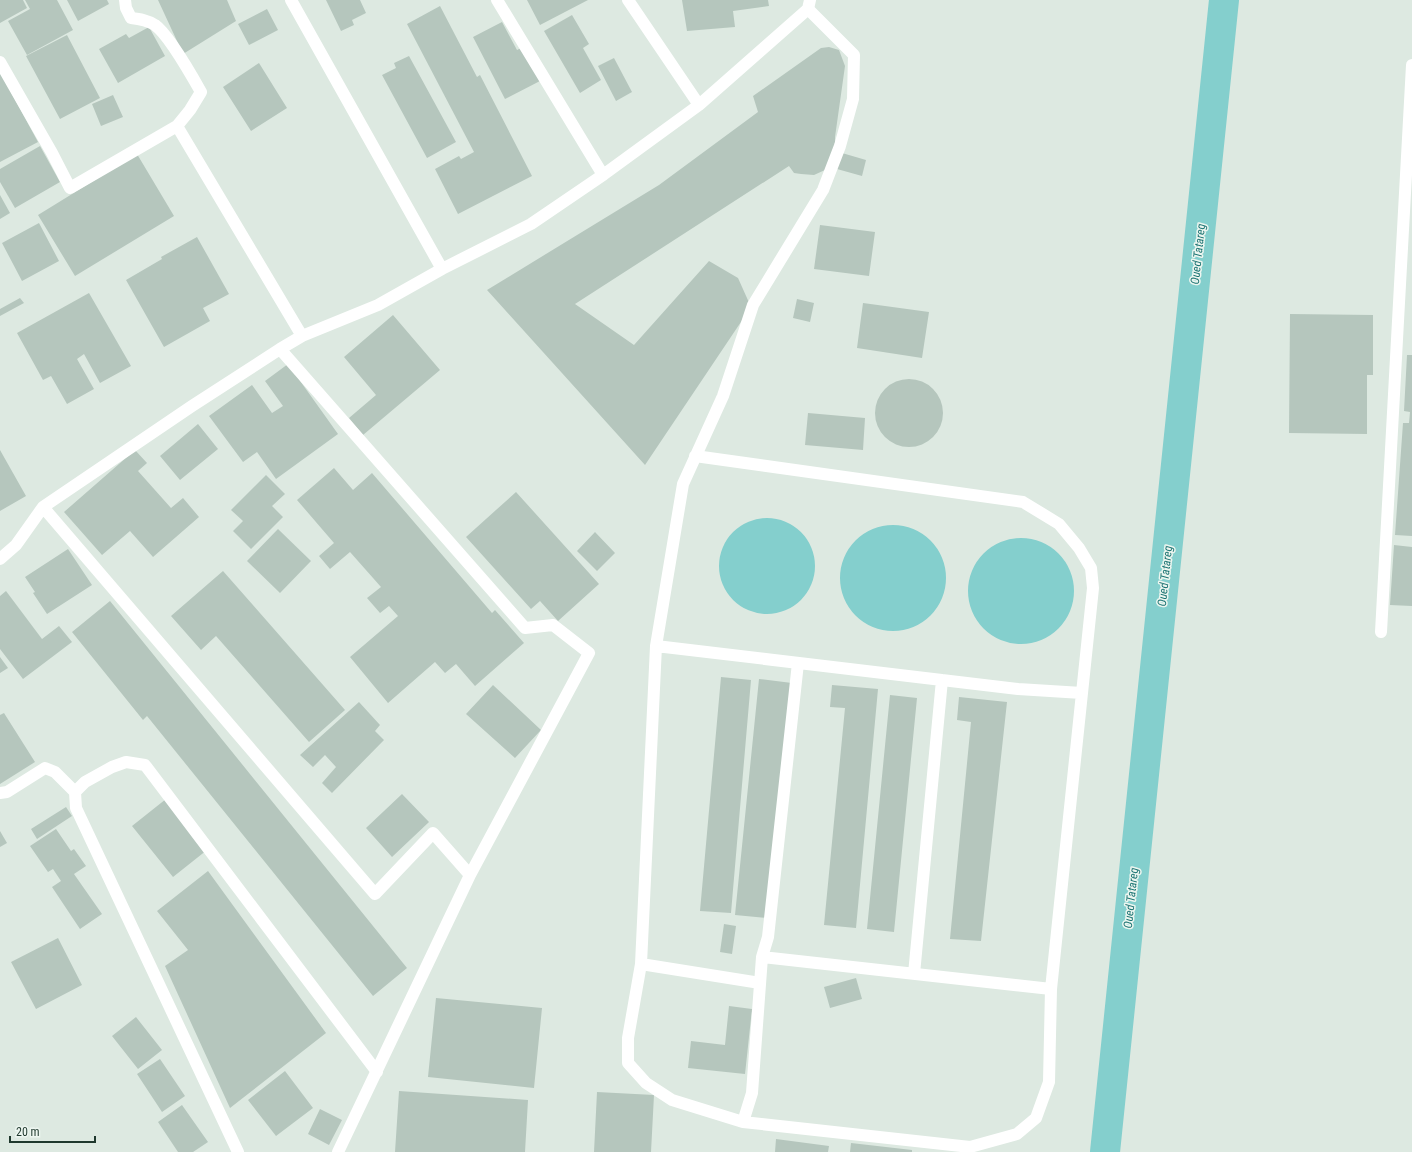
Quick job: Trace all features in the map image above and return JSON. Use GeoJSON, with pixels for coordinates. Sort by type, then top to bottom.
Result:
{"type":"FeatureCollection","features":[{"type":"Feature","properties":{"kind":"street"},"geometry":{"type":"LineString","coordinates":[[0,62],[52,153],[70,188],[177,126],[190,110],[201,92],[166,37],[156,26],[146,20],[131,18],[126,8],[125,0]]}},
{"type":"Feature","properties":{"kind":"street"},"geometry":{"type":"LineString","coordinates":[[291,0],[442,269]]}},
{"type":"Feature","properties":{"kind":"street"},"geometry":{"type":"LineString","coordinates":[[498,0],[603,175]]}},
{"type":"Feature","properties":{"kind":"street"},"geometry":{"type":"LineString","coordinates":[[628,0],[699,105]]}},
{"type":"Feature","properties":{"kind":"street"},"geometry":{"type":"LineString","coordinates":[[0,559],[16,545],[42,507],[280,349],[302,336],[378,305],[442,269],[530,224],[603,175],[699,105],[809,5],[854,55],[853,99],[840,146],[823,190],[753,305],[723,396],[695,456],[683,484],[656,646],[641,964],[628,1038],[628,1063],[646,1083],[672,1100],[743,1122],[970,1147],[1017,1134],[1036,1118],[1049,1082],[1051,989],[1093,588],[1090,568],[1079,548],[1059,524],[1023,502],[695,456]]}},
{"type":"Feature","properties":{"kind":"street"},"geometry":{"type":"LineString","coordinates":[[1381,632],[1412,65]]}},
{"type":"Feature","properties":{"kind":"street"},"geometry":{"type":"LineString","coordinates":[[177,126],[302,336]]}},
{"type":"Feature","properties":{"kind":"street"},"geometry":{"type":"LineString","coordinates":[[280,349],[524,628],[553,624],[589,653],[470,875],[338,1152]]}},
{"type":"Feature","properties":{"kind":"street"},"geometry":{"type":"LineString","coordinates":[[42,507],[375,894],[433,833],[470,875]]}},
{"type":"Feature","properties":{"kind":"street"},"geometry":{"type":"LineString","coordinates":[[656,646],[1018,689],[1082,693]]}},
{"type":"Feature","properties":{"kind":"street"},"geometry":{"type":"LineString","coordinates":[[743,1122],[752,1093],[762,956],[768,937],[798,663]]}},
{"type":"Feature","properties":{"kind":"street"},"geometry":{"type":"LineString","coordinates":[[914,974],[942,680]]}},
{"type":"Feature","properties":{"kind":"street"},"geometry":{"type":"LineString","coordinates":[[75,792],[85,782],[112,767],[126,762],[145,765],[377,1072]]}},
{"type":"Feature","properties":{"kind":"street"},"geometry":{"type":"LineString","coordinates":[[0,793],[7,792],[45,768],[55,772],[75,792],[76,808],[238,1152]]}},
{"type":"Feature","properties":{"kind":"street"},"geometry":{"type":"LineString","coordinates":[[762,956],[1051,989]]}},
{"type":"Feature","properties":{"kind":"street"},"geometry":{"type":"LineString","coordinates":[[641,964],[760,983]]}},
{"type":"Feature","properties":{"kind":"water"},"geometry":{"type":"Polygon","coordinates":[[[767,518],[785,522],[794,526],[801,532],[807,539],[811,548],[815,566],[811,584],[807,593],[801,600],[794,606],[785,610],[767,614],[749,610],[740,606],[733,600],[727,593],[723,584],[719,566],[723,548],[727,539],[733,532],[740,526],[749,522],[767,518]]]}},
{"type":"Feature","properties":{"kind":"water"},"geometry":{"type":"Polygon","coordinates":[[[893,525],[913,529],[931,540],[942,558],[946,578],[942,598],[931,616],[913,627],[893,631],[873,627],[855,616],[844,598],[840,578],[844,558],[855,540],[873,529],[893,525]]]}},
{"type":"Feature","properties":{"kind":"water"},"geometry":{"type":"Polygon","coordinates":[[[1021,538],[1041,542],[1058,554],[1070,571],[1074,591],[1070,611],[1058,628],[1041,640],[1021,644],[1001,640],[984,628],[972,611],[968,591],[972,571],[984,554],[1001,542],[1021,538]]]}},
{"type":"Feature","properties":{"kind":"building"},"geometry":{"type":"Polygon","coordinates":[[[0,0],[23,0],[27,8],[0,23],[0,0]]]}},
{"type":"Feature","properties":{"kind":"building"},"geometry":{"type":"Polygon","coordinates":[[[25,0],[57,0],[73,30],[27,55],[8,21],[30,9],[25,0]]]}},
{"type":"Feature","properties":{"kind":"building"},"geometry":{"type":"Polygon","coordinates":[[[67,0],[107,0],[109,4],[78,21],[67,0]]]}},
{"type":"Feature","properties":{"kind":"building"},"geometry":{"type":"Polygon","coordinates":[[[158,0],[227,0],[236,21],[183,54],[158,0]]]}},
{"type":"Feature","properties":{"kind":"building"},"geometry":{"type":"Polygon","coordinates":[[[326,0],[360,0],[366,13],[352,20],[354,25],[341,31],[326,0]]]}},
{"type":"Feature","properties":{"kind":"building"},"geometry":{"type":"Polygon","coordinates":[[[527,0],[588,0],[540,25],[527,0]]]}},
{"type":"Feature","properties":{"kind":"building"},"geometry":{"type":"Polygon","coordinates":[[[682,0],[768,0],[769,6],[733,11],[735,27],[687,31],[682,0]]]}},
{"type":"Feature","properties":{"kind":"building"},"geometry":{"type":"Polygon","coordinates":[[[440,6],[477,77],[480,75],[532,176],[458,214],[435,169],[459,156],[461,159],[474,152],[407,24],[440,6]]]}},
{"type":"Feature","properties":{"kind":"building"},"geometry":{"type":"Polygon","coordinates":[[[267,9],[278,30],[249,45],[238,24],[267,9]]]}},
{"type":"Feature","properties":{"kind":"building"},"geometry":{"type":"Polygon","coordinates":[[[572,15],[589,44],[583,48],[601,80],[580,93],[544,31],[572,15]]]}},
{"type":"Feature","properties":{"kind":"building"},"geometry":{"type":"Polygon","coordinates":[[[502,22],[517,50],[523,47],[540,81],[505,99],[473,37],[502,22]]]}},
{"type":"Feature","properties":{"kind":"building"},"geometry":{"type":"Polygon","coordinates":[[[149,27],[165,56],[118,83],[99,49],[126,34],[129,38],[149,27]]]}},
{"type":"Feature","properties":{"kind":"building"},"geometry":{"type":"Polygon","coordinates":[[[67,35],[100,98],[60,119],[26,56],[67,35]]]}},
{"type":"Feature","properties":{"kind":"building"},"geometry":{"type":"Polygon","coordinates":[[[829,47],[839,50],[845,66],[835,137],[835,159],[825,170],[814,175],[801,174],[794,173],[789,166],[575,304],[634,345],[709,261],[738,278],[751,307],[645,465],[487,290],[659,185],[758,112],[753,96],[821,48],[829,47]]]}},
{"type":"Feature","properties":{"kind":"building"},"geometry":{"type":"Polygon","coordinates":[[[409,56],[456,142],[427,158],[382,75],[396,68],[394,63],[409,56]]]}},
{"type":"Feature","properties":{"kind":"building"},"geometry":{"type":"Polygon","coordinates":[[[614,58],[632,92],[616,101],[598,66],[614,58]]]}},
{"type":"Feature","properties":{"kind":"building"},"geometry":{"type":"Polygon","coordinates":[[[259,63],[287,108],[251,131],[223,87],[259,63]]]}},
{"type":"Feature","properties":{"kind":"building"},"geometry":{"type":"Polygon","coordinates":[[[0,72],[38,142],[0,162],[0,72]]]}},
{"type":"Feature","properties":{"kind":"building"},"geometry":{"type":"Polygon","coordinates":[[[113,95],[123,117],[101,126],[92,104],[113,95]]]}},
{"type":"Feature","properties":{"kind":"building"},"geometry":{"type":"Polygon","coordinates":[[[40,146],[60,182],[15,208],[0,182],[0,169],[40,146]]]}},
{"type":"Feature","properties":{"kind":"building"},"geometry":{"type":"Polygon","coordinates":[[[842,153],[866,160],[862,176],[837,169],[842,153]]]}},
{"type":"Feature","properties":{"kind":"building"},"geometry":{"type":"Polygon","coordinates":[[[137,154],[174,216],[75,276],[38,215],[137,154]]]}},
{"type":"Feature","properties":{"kind":"building"},"geometry":{"type":"Polygon","coordinates":[[[0,195],[10,213],[0,219],[0,195]]]}},
{"type":"Feature","properties":{"kind":"building"},"geometry":{"type":"Polygon","coordinates":[[[39,223],[59,261],[22,281],[2,243],[39,223]]]}},
{"type":"Feature","properties":{"kind":"building"},"geometry":{"type":"Polygon","coordinates":[[[820,225],[875,232],[869,276],[814,269],[820,225]]]}},
{"type":"Feature","properties":{"kind":"building"},"geometry":{"type":"Polygon","coordinates":[[[197,237],[229,294],[203,308],[210,321],[164,347],[126,280],[162,259],[161,257],[197,237]]]}},
{"type":"Feature","properties":{"kind":"building"},"geometry":{"type":"Polygon","coordinates":[[[89,293],[131,366],[100,383],[84,354],[77,359],[94,389],[67,404],[51,376],[43,380],[17,333],[89,293]]]}},
{"type":"Feature","properties":{"kind":"building"},"geometry":{"type":"Polygon","coordinates":[[[20,298],[24,303],[0,316],[0,309],[20,298]]]}},
{"type":"Feature","properties":{"kind":"building"},"geometry":{"type":"Polygon","coordinates":[[[797,299],[814,303],[810,322],[793,318],[797,299]]]}},
{"type":"Feature","properties":{"kind":"building"},"geometry":{"type":"Polygon","coordinates":[[[863,303],[929,312],[922,358],[857,348],[863,303]]]}},
{"type":"Feature","properties":{"kind":"building"},"geometry":{"type":"Polygon","coordinates":[[[1290,314],[1373,315],[1373,375],[1367,375],[1367,434],[1289,433],[1290,314]]]}},
{"type":"Feature","properties":{"kind":"building"},"geometry":{"type":"Polygon","coordinates":[[[393,315],[440,370],[363,435],[349,418],[376,395],[344,357],[393,315]]]}},
{"type":"Feature","properties":{"kind":"building"},"geometry":{"type":"Polygon","coordinates":[[[1407,355],[1412,355],[1412,536],[1395,535],[1403,423],[1409,423],[1410,412],[1404,411],[1407,355]]]}},
{"type":"Feature","properties":{"kind":"building"},"geometry":{"type":"Polygon","coordinates":[[[288,364],[338,434],[276,479],[257,452],[243,462],[209,416],[252,385],[272,413],[283,406],[265,381],[288,364]]]}},
{"type":"Feature","properties":{"kind":"building"},"geometry":{"type":"Polygon","coordinates":[[[909,379],[922,382],[933,389],[940,400],[943,413],[940,426],[933,437],[922,444],[909,447],[896,444],[885,437],[878,426],[875,413],[878,400],[885,389],[896,382],[909,379]]]}},
{"type":"Feature","properties":{"kind":"building"},"geometry":{"type":"Polygon","coordinates":[[[808,413],[865,418],[863,450],[805,445],[808,413]]]}},
{"type":"Feature","properties":{"kind":"building"},"geometry":{"type":"Polygon","coordinates":[[[198,424],[218,449],[180,480],[160,456],[198,424]]]}},
{"type":"Feature","properties":{"kind":"building"},"geometry":{"type":"Polygon","coordinates":[[[0,450],[26,496],[0,511],[0,450]]]}},
{"type":"Feature","properties":{"kind":"building"},"geometry":{"type":"Polygon","coordinates":[[[135,450],[147,463],[138,471],[171,508],[183,498],[199,517],[153,557],[130,531],[102,555],[64,512],[135,450]]]}},
{"type":"Feature","properties":{"kind":"building"},"geometry":{"type":"Polygon","coordinates":[[[334,468],[353,490],[372,473],[492,613],[495,610],[524,643],[475,686],[456,664],[445,673],[435,662],[388,703],[350,657],[398,616],[389,606],[380,613],[367,598],[381,587],[350,552],[330,569],[319,556],[334,543],[297,500],[334,468]]]}},
{"type":"Feature","properties":{"kind":"building"},"geometry":{"type":"Polygon","coordinates":[[[266,475],[285,494],[272,506],[283,517],[251,549],[233,531],[243,521],[231,510],[266,475]]]}},
{"type":"Feature","properties":{"kind":"building"},"geometry":{"type":"Polygon","coordinates":[[[516,492],[599,584],[558,621],[540,601],[531,609],[466,537],[516,492]]]}},
{"type":"Feature","properties":{"kind":"building"},"geometry":{"type":"Polygon","coordinates":[[[278,529],[311,561],[280,593],[247,561],[278,529]]]}},
{"type":"Feature","properties":{"kind":"building"},"geometry":{"type":"Polygon","coordinates":[[[595,532],[615,553],[597,571],[577,551],[595,532]]]}},
{"type":"Feature","properties":{"kind":"building"},"geometry":{"type":"Polygon","coordinates":[[[1394,545],[1412,547],[1412,606],[1390,605],[1394,545]]]}},
{"type":"Feature","properties":{"kind":"building"},"geometry":{"type":"Polygon","coordinates":[[[68,549],[92,585],[47,614],[33,593],[35,592],[25,577],[68,549]]]}},
{"type":"Feature","properties":{"kind":"building"},"geometry":{"type":"Polygon","coordinates":[[[223,571],[345,710],[309,742],[216,636],[201,650],[171,616],[223,571]]]}},
{"type":"Feature","properties":{"kind":"building"},"geometry":{"type":"Polygon","coordinates":[[[6,591],[42,639],[59,626],[72,642],[23,679],[0,649],[0,596],[6,591]]]}},
{"type":"Feature","properties":{"kind":"building"},"geometry":{"type":"Polygon","coordinates":[[[110,601],[407,968],[373,996],[147,716],[143,720],[72,632],[110,601]]]}},
{"type":"Feature","properties":{"kind":"building"},"geometry":{"type":"Polygon","coordinates":[[[0,657],[8,668],[0,673],[0,657]]]}},
{"type":"Feature","properties":{"kind":"building"},"geometry":{"type":"Polygon","coordinates":[[[721,677],[751,680],[731,913],[700,911],[721,677]]]}},
{"type":"Feature","properties":{"kind":"building"},"geometry":{"type":"Polygon","coordinates":[[[759,679],[792,683],[768,918],[735,915],[759,679]]]}},
{"type":"Feature","properties":{"kind":"building"},"geometry":{"type":"Polygon","coordinates":[[[493,685],[541,730],[515,758],[466,714],[493,685]]]}},
{"type":"Feature","properties":{"kind":"building"},"geometry":{"type":"Polygon","coordinates":[[[832,685],[878,689],[856,928],[824,925],[845,708],[830,707],[832,685]]]}},
{"type":"Feature","properties":{"kind":"building"},"geometry":{"type":"Polygon","coordinates":[[[890,695],[917,698],[894,932],[867,929],[890,695]]]}},
{"type":"Feature","properties":{"kind":"building"},"geometry":{"type":"Polygon","coordinates":[[[959,697],[1007,702],[981,941],[950,939],[971,722],[957,720],[959,697]]]}},
{"type":"Feature","properties":{"kind":"building"},"geometry":{"type":"Polygon","coordinates":[[[359,702],[380,725],[375,731],[384,740],[332,793],[322,783],[336,767],[325,755],[313,767],[300,755],[359,702]]]}},
{"type":"Feature","properties":{"kind":"building"},"geometry":{"type":"Polygon","coordinates":[[[4,713],[35,762],[0,784],[0,715],[4,713]]]}},
{"type":"Feature","properties":{"kind":"building"},"geometry":{"type":"Polygon","coordinates":[[[402,794],[429,822],[392,857],[366,828],[402,794]]]}},
{"type":"Feature","properties":{"kind":"building"},"geometry":{"type":"Polygon","coordinates":[[[166,799],[207,850],[173,877],[132,826],[166,799]]]}},
{"type":"Feature","properties":{"kind":"building"},"geometry":{"type":"Polygon","coordinates":[[[66,807],[72,816],[37,839],[31,829],[66,807]]]}},
{"type":"Feature","properties":{"kind":"building"},"geometry":{"type":"Polygon","coordinates":[[[56,829],[71,851],[74,849],[86,866],[74,874],[102,914],[80,929],[52,887],[61,881],[53,869],[48,872],[30,846],[56,829]]]}},
{"type":"Feature","properties":{"kind":"building"},"geometry":{"type":"Polygon","coordinates":[[[0,831],[7,843],[0,847],[0,831]]]}},
{"type":"Feature","properties":{"kind":"building"},"geometry":{"type":"Polygon","coordinates":[[[208,871],[326,1033],[230,1108],[165,966],[188,950],[157,911],[208,871]]]}},
{"type":"Feature","properties":{"kind":"building"},"geometry":{"type":"Polygon","coordinates":[[[724,924],[736,926],[732,954],[720,952],[724,924]]]}},
{"type":"Feature","properties":{"kind":"building"},"geometry":{"type":"Polygon","coordinates":[[[58,938],[82,985],[36,1009],[11,962],[58,938]]]}},
{"type":"Feature","properties":{"kind":"building"},"geometry":{"type":"Polygon","coordinates":[[[856,978],[862,999],[830,1008],[824,987],[856,978]]]}},
{"type":"Feature","properties":{"kind":"building"},"geometry":{"type":"Polygon","coordinates":[[[436,998],[542,1008],[534,1088],[428,1077],[436,998]]]}},
{"type":"Feature","properties":{"kind":"building"},"geometry":{"type":"Polygon","coordinates":[[[729,1006],[752,1009],[745,1074],[688,1068],[691,1041],[725,1045],[729,1006]]]}},
{"type":"Feature","properties":{"kind":"building"},"geometry":{"type":"Polygon","coordinates":[[[136,1017],[162,1050],[138,1069],[112,1036],[136,1017]]]}},
{"type":"Feature","properties":{"kind":"building"},"geometry":{"type":"Polygon","coordinates":[[[160,1059],[185,1096],[162,1112],[137,1074],[160,1059]]]}},
{"type":"Feature","properties":{"kind":"building"},"geometry":{"type":"Polygon","coordinates":[[[285,1071],[313,1108],[276,1136],[248,1100],[285,1071]]]}},
{"type":"Feature","properties":{"kind":"building"},"geometry":{"type":"Polygon","coordinates":[[[399,1091],[528,1100],[525,1152],[395,1152],[399,1091]]]}},
{"type":"Feature","properties":{"kind":"building"},"geometry":{"type":"Polygon","coordinates":[[[597,1092],[654,1095],[651,1152],[594,1152],[597,1092]]]}},
{"type":"Feature","properties":{"kind":"building"},"geometry":{"type":"Polygon","coordinates":[[[182,1105],[208,1142],[193,1152],[178,1152],[158,1122],[182,1105]]]}},
{"type":"Feature","properties":{"kind":"building"},"geometry":{"type":"Polygon","coordinates":[[[320,1109],[342,1120],[329,1145],[308,1134],[320,1109]]]}},
{"type":"Feature","properties":{"kind":"building"},"geometry":{"type":"Polygon","coordinates":[[[776,1139],[829,1146],[828,1152],[775,1152],[776,1139]]]}},
{"type":"Feature","properties":{"kind":"building"},"geometry":{"type":"Polygon","coordinates":[[[851,1143],[912,1150],[912,1152],[850,1152],[851,1143]]]}},
{"type":"Feature","properties":{"kind":"waterway","name":"Oued Tatareg"},"geometry":{"type":"LineString","coordinates":[[1105,1152],[1224,0]]}}]}
